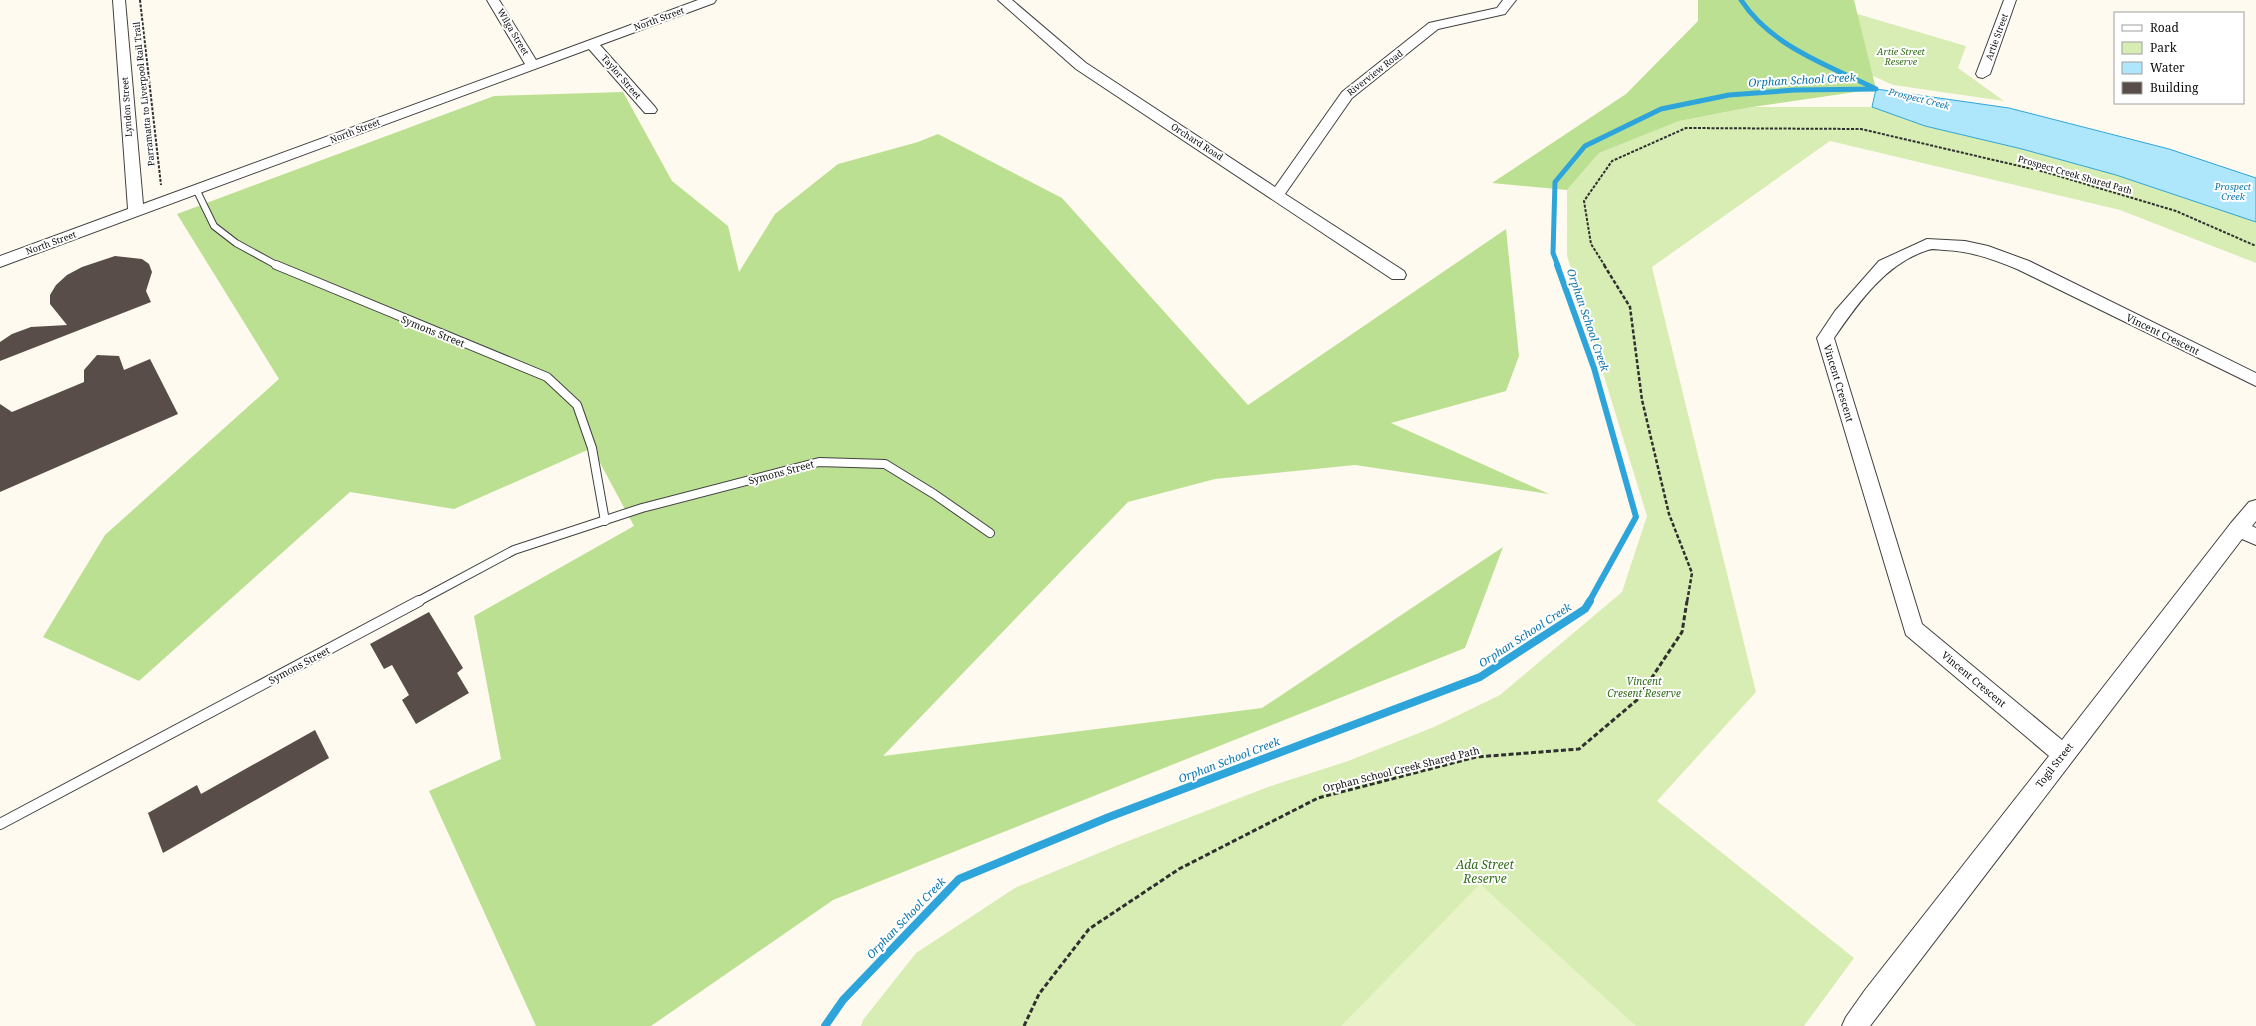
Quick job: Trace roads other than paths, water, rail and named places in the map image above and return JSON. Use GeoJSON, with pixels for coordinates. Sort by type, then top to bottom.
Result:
{"type":"FeatureCollection","features":[{"type":"Feature","properties":{"kind":"street","name":"Lyndon Street"},"geometry":{"type":"LineString","coordinates":[[119,0],[136,213]]}},
{"type":"Feature","properties":{"kind":"street","name":"Wilga Street"},"geometry":{"type":"LineString","coordinates":[[493,0],[532,65]]}},
{"type":"Feature","properties":{"kind":"street","name":"North Street"},"geometry":{"type":"LineString","coordinates":[[0,262],[197,191],[710,0]]}},
{"type":"Feature","properties":{"kind":"street","name":"Orchard Road"},"geometry":{"type":"LineString","coordinates":[[1004,0],[1081,66],[1398,275]]}},
{"type":"Feature","properties":{"kind":"street","name":"Riverview Road"},"geometry":{"type":"LineString","coordinates":[[1277,195],[1347,94],[1434,26],[1501,11],[1510,0]]}},
{"type":"Feature","properties":{"kind":"street","name":"Artie Street"},"geometry":{"type":"LineString","coordinates":[[1983,74],[2010,0]]}},
{"type":"Feature","properties":{"kind":"street","name":"Taylor Street"},"geometry":{"type":"LineString","coordinates":[[592,44],[650,110]]}},
{"type":"Feature","properties":{"kind":"street","name":"Vincent Crescent"},"geometry":{"type":"LineString","coordinates":[[2063,754],[1913,629],[1825,338],[1841,315],[1885,265],[1927,244],[1965,246],[1988,251],[2023,265],[2256,380]]}},
{"type":"Feature","properties":{"kind":"street","name":"Togil Street"},"geometry":{"type":"LineString","coordinates":[[1855,1026],[1874,999],[2063,754],[2247,533],[2256,507]]}},
{"type":"Feature","properties":{"kind":"lane","name":"Symons Street"},"geometry":{"type":"LineString","coordinates":[[197,191],[214,226],[236,243],[278,266],[547,377],[577,405],[592,448],[605,521]]}},
{"type":"Feature","properties":{"kind":"lane","name":"Symons Street"},"geometry":{"type":"LineString","coordinates":[[0,824],[514,550],[642,508],[819,462],[885,464],[934,494],[990,533]]}},
{"type":"Feature","properties":{"kind":"water","name":"Prospect Creek"},"geometry":{"type":"Polygon","coordinates":[[[1876,89],[2009,108],[2169,149],[2256,178],[2256,222],[2116,175],[2022,149],[1925,126],[1872,107],[1876,89]]]}},
{"type":"Feature","properties":{"kind":"waterway","name":"Prospect Creek"},"geometry":{"type":"LineString","coordinates":[[1741,0],[1753,16],[1784,42],[1801,53],[1874,88]]}},
{"type":"Feature","properties":{"kind":"waterway","name":"Orphan School Creek"},"geometry":{"type":"LineString","coordinates":[[1558,266],[1553,253],[1555,182],[1585,146],[1661,109],[1729,95],[1795,90],[1876,89]]}},
{"type":"Feature","properties":{"kind":"waterway","name":"Orphan School Creek"},"geometry":{"type":"LineString","coordinates":[[1557,265],[1594,368],[1636,517],[1589,602]]}},
{"type":"Feature","properties":{"kind":"waterway","name":"Orphan School Creek"},"geometry":{"type":"LineString","coordinates":[[825,1026],[843,1000],[959,879],[1109,817],[1480,677],[1585,609],[1590,601]]}},
{"type":"Feature","properties":{"kind":"park label","name":"Artie Street Reserve"},"geometry":{"type":"Point","coordinates":[1901,58]}},
{"type":"Feature","properties":{"kind":"park label","name":"Vincent Cresent Reserve"},"geometry":{"type":"Point","coordinates":[1644,686]}},
{"type":"Feature","properties":{"kind":"park label","name":"Ada Street Reserve"},"geometry":{"type":"Point","coordinates":[1485,872]}}]}
